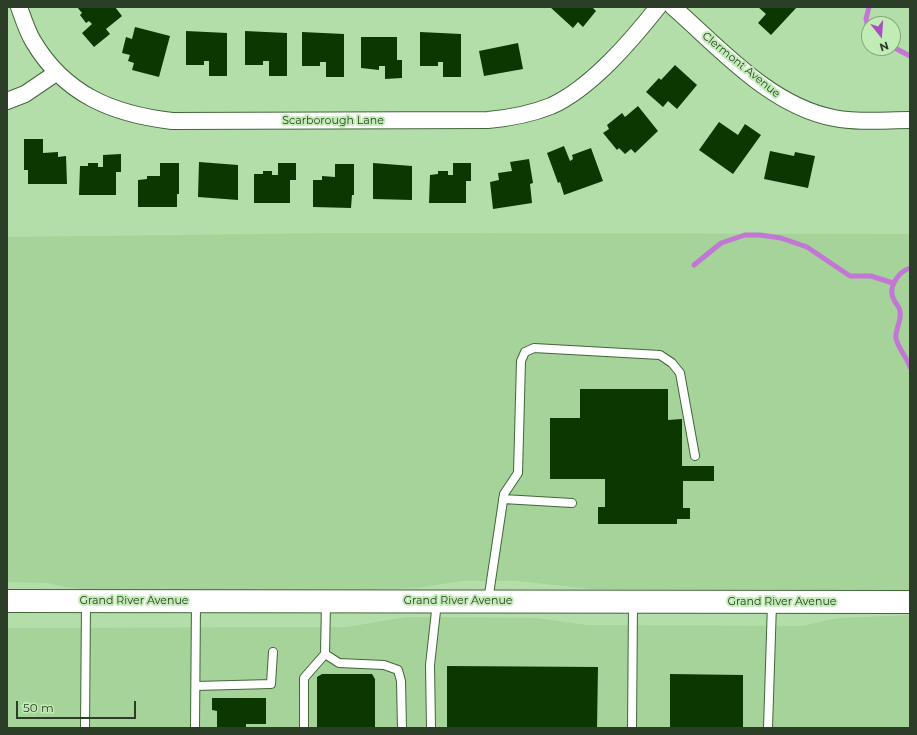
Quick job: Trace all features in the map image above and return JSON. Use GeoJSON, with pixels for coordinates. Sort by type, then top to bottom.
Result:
{"type":"FeatureCollection","features":[{"type":"Feature","properties":{"kind":"main road","name":"Grand River Avenue"},"geometry":{"type":"LineString","coordinates":[[7,601],[910,602]]}},
{"type":"Feature","properties":{"kind":"street","name":"Scarborough Lane"},"geometry":{"type":"LineString","coordinates":[[19,7],[32,40],[56,73],[75,89],[113,109],[143,118],[172,121],[488,120],[533,112],[552,105],[569,95],[600,72],[658,7]]}},
{"type":"Feature","properties":{"kind":"street","name":"Clermont Avenue"},"geometry":{"type":"LineString","coordinates":[[673,7],[747,72],[774,93],[795,105],[822,115],[842,119],[910,120]]}},
{"type":"Feature","properties":{"kind":"street"},"geometry":{"type":"LineString","coordinates":[[7,101],[25,94],[56,73]]}},
{"type":"Feature","properties":{"kind":"lane"},"geometry":{"type":"LineString","coordinates":[[488,602],[504,494],[518,473],[521,361],[525,352],[534,348],[660,355],[672,363],[680,373],[695,456]]}},
{"type":"Feature","properties":{"kind":"lane"},"geometry":{"type":"LineString","coordinates":[[503,499],[572,503]]}},
{"type":"Feature","properties":{"kind":"lane"},"geometry":{"type":"LineString","coordinates":[[195,728],[196,601]]}},
{"type":"Feature","properties":{"kind":"lane"},"geometry":{"type":"LineString","coordinates":[[304,728],[304,678],[325,654],[326,601]]}},
{"type":"Feature","properties":{"kind":"lane"},"geometry":{"type":"LineString","coordinates":[[431,728],[430,665],[437,601]]}},
{"type":"Feature","properties":{"kind":"lane"},"geometry":{"type":"LineString","coordinates":[[85,728],[86,602]]}},
{"type":"Feature","properties":{"kind":"lane"},"geometry":{"type":"LineString","coordinates":[[632,728],[633,602]]}},
{"type":"Feature","properties":{"kind":"lane"},"geometry":{"type":"LineString","coordinates":[[768,728],[772,602]]}},
{"type":"Feature","properties":{"kind":"lane"},"geometry":{"type":"LineString","coordinates":[[196,686],[271,684],[273,652]]}},
{"type":"Feature","properties":{"kind":"lane"},"geometry":{"type":"LineString","coordinates":[[325,654],[339,663],[384,664],[398,670],[401,680],[402,728]]}},
{"type":"Feature","properties":{"kind":"shaded area"},"geometry":{"type":"Polygon","coordinates":[[[342,233],[910,234],[910,590],[593,589],[517,581],[463,581],[415,588],[346,590],[99,591],[64,587],[48,583],[7,582],[7,237],[342,233]]]}},
{"type":"Feature","properties":{"kind":"shaded area"},"geometry":{"type":"Polygon","coordinates":[[[910,615],[910,728],[7,728],[7,628],[347,627],[406,617],[537,618],[587,625],[802,626],[838,618],[910,615]]]}},
{"type":"Feature","properties":{"kind":"building"},"geometry":{"type":"Polygon","coordinates":[[[77,7],[115,7],[122,16],[106,29],[110,34],[94,47],[82,33],[92,24],[89,21],[86,23],[80,15],[82,13],[77,7]]]}},
{"type":"Feature","properties":{"kind":"building"},"geometry":{"type":"Polygon","coordinates":[[[550,7],[592,7],[596,11],[583,27],[578,22],[573,28],[550,7]]]}},
{"type":"Feature","properties":{"kind":"building"},"geometry":{"type":"Polygon","coordinates":[[[758,7],[797,7],[771,35],[758,23],[766,14],[758,7]]]}},
{"type":"Feature","properties":{"kind":"building"},"geometry":{"type":"Polygon","coordinates":[[[135,27],[170,36],[159,77],[132,70],[134,63],[128,61],[130,55],[122,53],[126,37],[132,39],[135,27]]]}},
{"type":"Feature","properties":{"kind":"building"},"geometry":{"type":"Polygon","coordinates":[[[186,31],[227,33],[227,76],[209,76],[209,61],[204,61],[204,65],[186,65],[186,31]]]}},
{"type":"Feature","properties":{"kind":"building"},"geometry":{"type":"Polygon","coordinates":[[[245,31],[287,33],[287,76],[269,76],[269,61],[263,61],[263,65],[245,65],[245,31]]]}},
{"type":"Feature","properties":{"kind":"building"},"geometry":{"type":"Polygon","coordinates":[[[302,32],[344,34],[344,77],[326,77],[326,62],[320,62],[320,66],[302,66],[302,32]]]}},
{"type":"Feature","properties":{"kind":"building"},"geometry":{"type":"Polygon","coordinates":[[[420,32],[461,34],[461,77],[443,77],[443,62],[438,62],[438,66],[420,66],[420,32]]]}},
{"type":"Feature","properties":{"kind":"building"},"geometry":{"type":"Polygon","coordinates":[[[361,37],[397,37],[397,60],[402,60],[402,78],[385,79],[385,66],[379,66],[379,70],[361,68],[361,37]]]}},
{"type":"Feature","properties":{"kind":"building"},"geometry":{"type":"Polygon","coordinates":[[[518,43],[523,69],[484,76],[479,51],[518,43]]]}},
{"type":"Feature","properties":{"kind":"building"},"geometry":{"type":"Polygon","coordinates":[[[675,65],[697,85],[677,109],[668,101],[663,107],[646,92],[659,78],[661,80],[675,65]]]}},
{"type":"Feature","properties":{"kind":"building"},"geometry":{"type":"Polygon","coordinates":[[[638,106],[658,131],[635,153],[631,149],[625,154],[619,148],[617,150],[603,133],[609,129],[607,125],[622,113],[625,117],[638,106]]]}},
{"type":"Feature","properties":{"kind":"building"},"geometry":{"type":"Polygon","coordinates":[[[719,122],[738,135],[745,124],[761,135],[733,174],[699,150],[719,122]]]}},
{"type":"Feature","properties":{"kind":"building"},"geometry":{"type":"Polygon","coordinates":[[[24,139],[43,139],[43,153],[58,152],[58,157],[66,156],[67,184],[28,184],[28,170],[24,170],[24,139]]]}},
{"type":"Feature","properties":{"kind":"building"},"geometry":{"type":"Polygon","coordinates":[[[564,146],[570,161],[573,159],[572,155],[591,148],[603,181],[564,195],[547,153],[564,146]]]}},
{"type":"Feature","properties":{"kind":"building"},"geometry":{"type":"Polygon","coordinates":[[[770,151],[794,156],[795,152],[815,156],[808,188],[764,179],[770,151]]]}},
{"type":"Feature","properties":{"kind":"building"},"geometry":{"type":"Polygon","coordinates":[[[121,154],[121,172],[116,172],[116,195],[79,195],[80,166],[88,166],[88,163],[98,163],[98,167],[103,167],[103,155],[121,154]]]}},
{"type":"Feature","properties":{"kind":"building"},"geometry":{"type":"Polygon","coordinates":[[[529,159],[533,183],[530,184],[532,203],[493,209],[490,182],[499,180],[498,173],[512,171],[510,162],[529,159]]]}},
{"type":"Feature","properties":{"kind":"building"},"geometry":{"type":"Polygon","coordinates":[[[199,162],[238,165],[238,200],[198,197],[199,162]]]}},
{"type":"Feature","properties":{"kind":"building"},"geometry":{"type":"Polygon","coordinates":[[[160,163],[179,163],[179,194],[177,194],[177,207],[138,207],[138,180],[147,179],[147,176],[160,176],[160,163]]]}},
{"type":"Feature","properties":{"kind":"building"},"geometry":{"type":"Polygon","coordinates":[[[278,163],[296,163],[296,180],[290,180],[290,203],[254,203],[254,174],[263,174],[263,171],[272,171],[272,175],[278,175],[278,163]]]}},
{"type":"Feature","properties":{"kind":"building"},"geometry":{"type":"Polygon","coordinates":[[[373,163],[412,166],[412,200],[373,199],[373,163]]]}},
{"type":"Feature","properties":{"kind":"building"},"geometry":{"type":"Polygon","coordinates":[[[453,163],[471,163],[471,181],[466,181],[466,203],[429,203],[430,175],[438,174],[438,171],[448,171],[448,175],[453,175],[453,163]]]}},
{"type":"Feature","properties":{"kind":"building"},"geometry":{"type":"Polygon","coordinates":[[[335,164],[354,164],[354,195],[352,195],[351,208],[313,207],[313,180],[322,180],[322,176],[335,177],[335,164]]]}},
{"type":"Feature","properties":{"kind":"building"},"geometry":{"type":"Polygon","coordinates":[[[580,389],[668,389],[668,420],[682,419],[682,466],[714,466],[714,481],[683,481],[683,508],[690,508],[690,519],[677,519],[677,524],[598,524],[598,507],[605,507],[605,479],[550,479],[550,418],[580,418],[580,389]]]}},
{"type":"Feature","properties":{"kind":"building"},"geometry":{"type":"Polygon","coordinates":[[[447,666],[598,667],[597,728],[447,728],[447,666]]]}},
{"type":"Feature","properties":{"kind":"building"},"geometry":{"type":"Polygon","coordinates":[[[322,674],[372,674],[375,679],[375,728],[317,728],[317,677],[322,674]]]}},
{"type":"Feature","properties":{"kind":"building"},"geometry":{"type":"Polygon","coordinates":[[[670,674],[743,675],[743,728],[670,728],[670,674]]]}},
{"type":"Feature","properties":{"kind":"building"},"geometry":{"type":"Polygon","coordinates":[[[212,698],[266,698],[266,724],[246,724],[246,728],[217,728],[217,711],[212,710],[212,698]]]}},
{"type":"Feature","properties":{"kind":"waterway"},"geometry":{"type":"LineString","coordinates":[[867,16],[869,7]]}},
{"type":"Feature","properties":{"kind":"waterway"},"geometry":{"type":"LineString","coordinates":[[901,51],[910,56]]}},
{"type":"Feature","properties":{"kind":"waterway"},"geometry":{"type":"LineString","coordinates":[[694,265],[721,243],[745,235],[760,235],[781,238],[807,247],[850,276],[871,276],[893,283]]}},
{"type":"Feature","properties":{"kind":"waterway"},"geometry":{"type":"LineString","coordinates":[[910,268],[901,273],[895,281],[892,290],[892,295],[900,311],[896,338],[910,367]]}}]}
